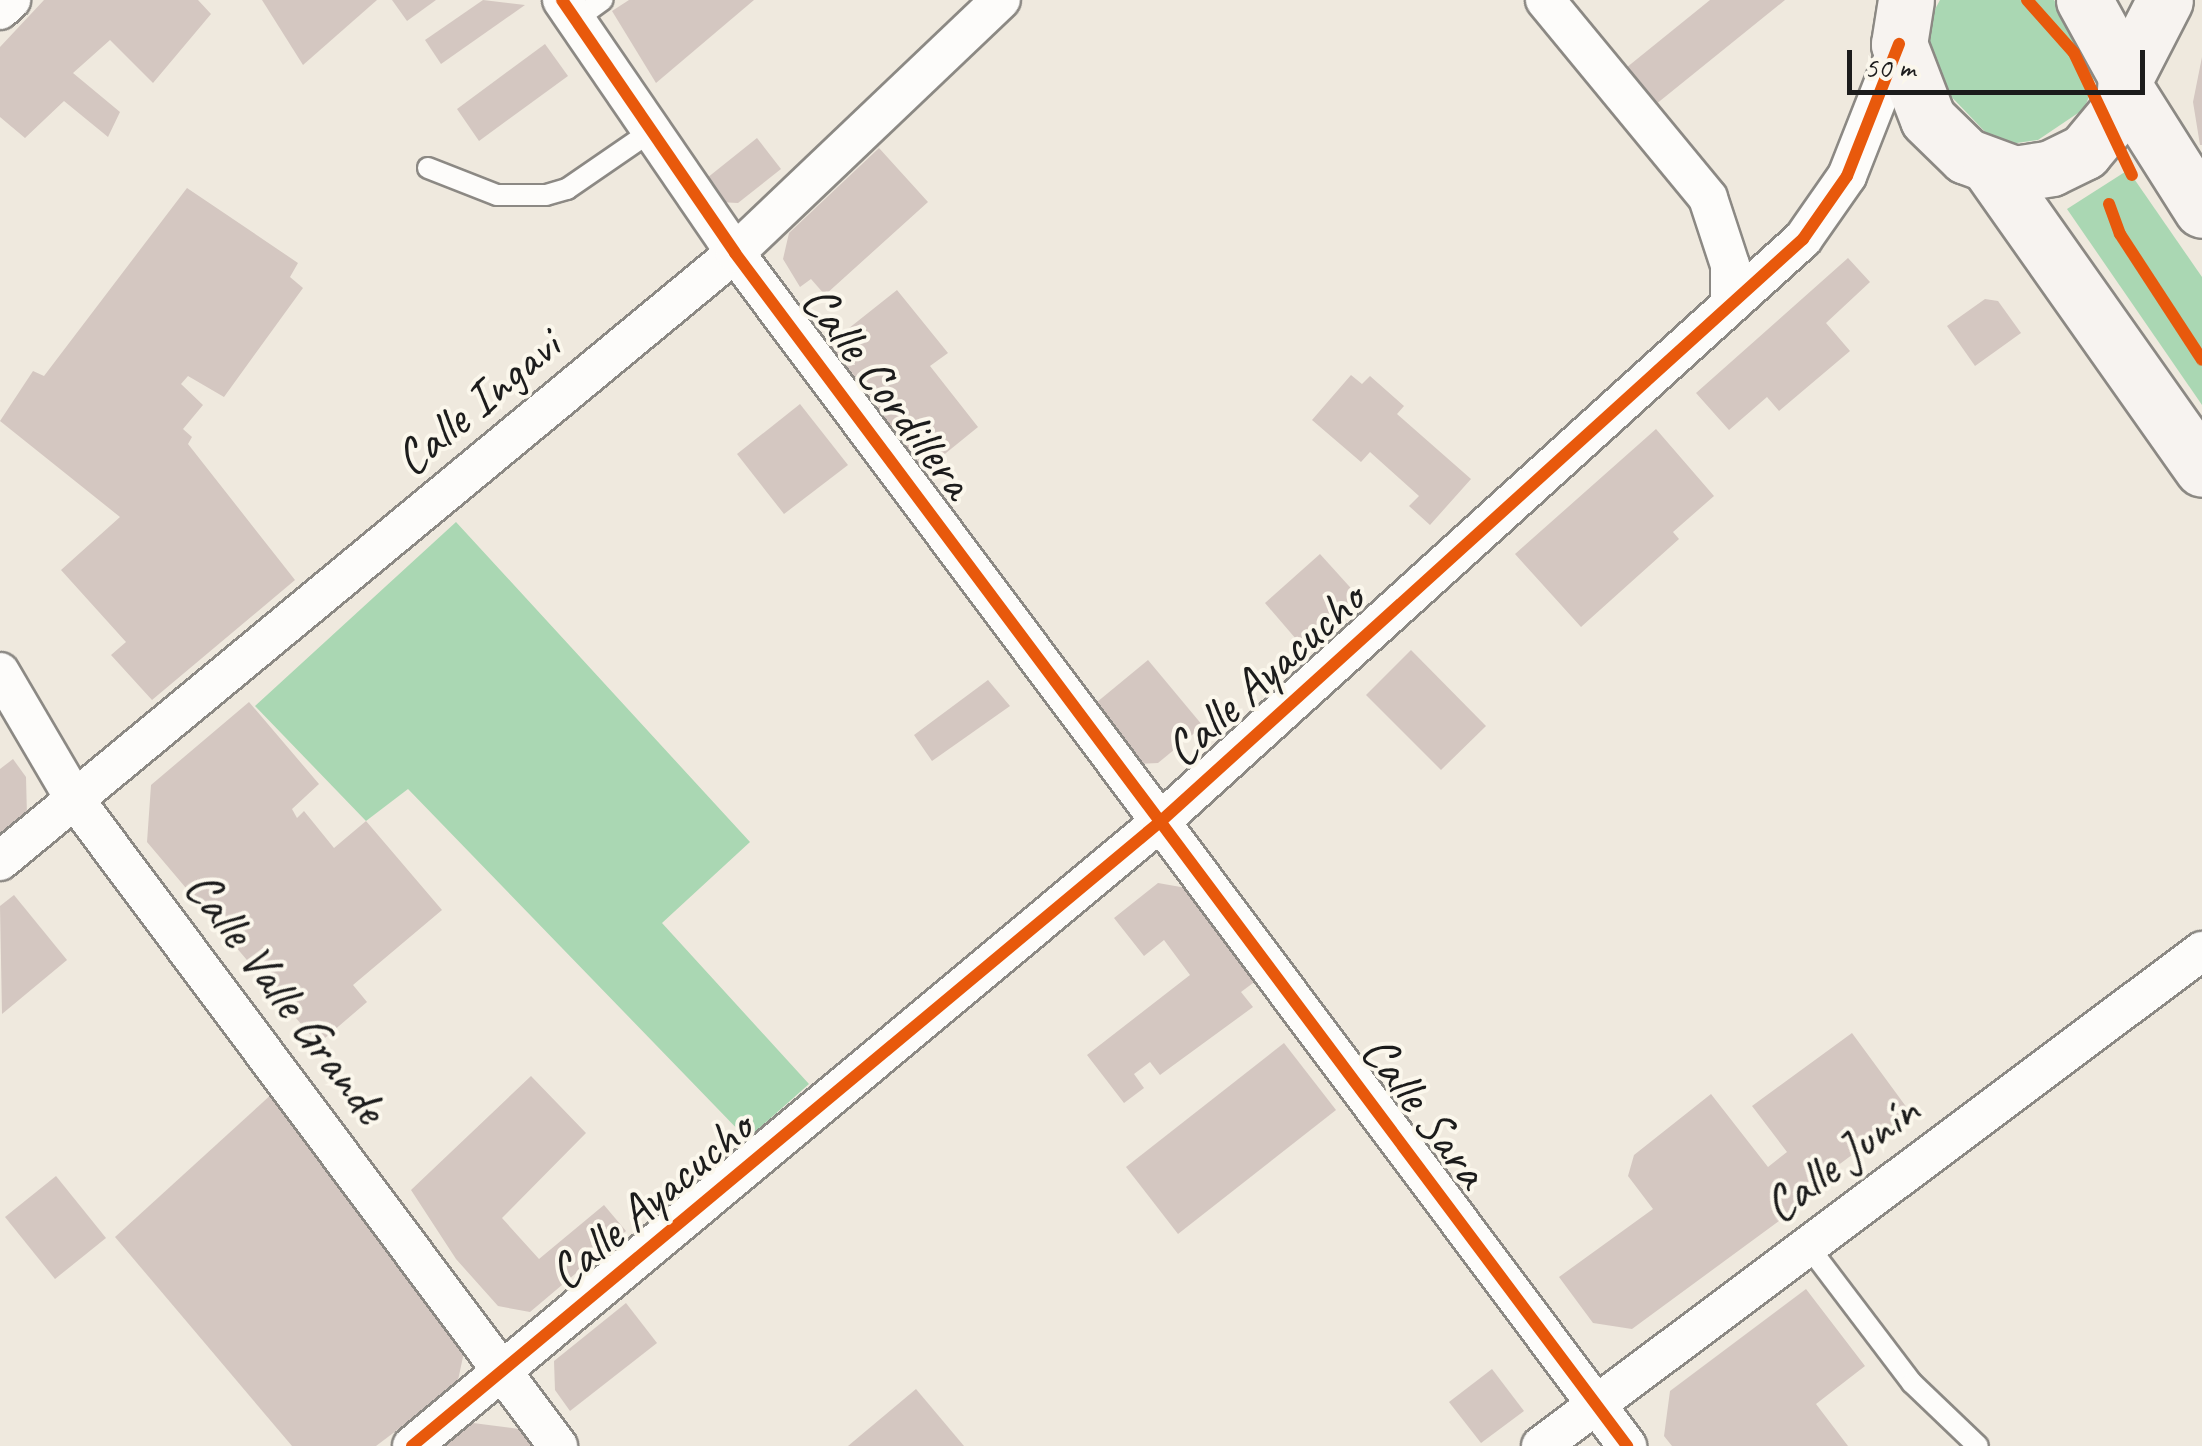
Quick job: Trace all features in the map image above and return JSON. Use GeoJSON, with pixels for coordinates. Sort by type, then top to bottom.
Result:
{"type":"FeatureCollection","features":[{"type":"Feature","properties":{"kind":"main road"},"geometry":{"type":"LineString","coordinates":[[2084,0],[2127,84],[2202,210]]}},
{"type":"Feature","properties":{"kind":"main road"},"geometry":{"type":"LineString","coordinates":[[1990,168],[2039,172],[2074,158],[2111,126],[2165,0]]}},
{"type":"Feature","properties":{"kind":"main road"},"geometry":{"type":"LineString","coordinates":[[1897,18],[1928,119],[1945,139],[1990,168],[2202,469]]}},
{"type":"Feature","properties":{"kind":"street"},"geometry":{"type":"LineString","coordinates":[[0,10],[11,0]]}},
{"type":"Feature","properties":{"kind":"street","name":"Calle Ingavi"},"geometry":{"type":"LineString","coordinates":[[0,860],[735,253],[1001,0]]}},
{"type":"Feature","properties":{"kind":"street"},"geometry":{"type":"LineString","coordinates":[[1545,0],[1708,198],[1730,265],[1730,303]]}},
{"type":"Feature","properties":{"kind":"street","name":"Calle Cordillera"},"geometry":{"type":"LineString","coordinates":[[580,7],[650,132],[735,253],[1160,822]]}},
{"type":"Feature","properties":{"kind":"street","name":"Calle Ayacucho"},"geometry":{"type":"LineString","coordinates":[[412,1446],[507,1372],[1160,822],[1825,213],[1868,130],[1897,18]]}},
{"type":"Feature","properties":{"kind":"street","name":"Calle Valle Grande"},"geometry":{"type":"LineString","coordinates":[[0,672],[75,800],[507,1372],[558,1446]]}},
{"type":"Feature","properties":{"kind":"street","name":"Calle Sara"},"geometry":{"type":"LineString","coordinates":[[1160,822],[1627,1446]]}},
{"type":"Feature","properties":{"kind":"street","name":"Calle Junín"},"geometry":{"type":"LineString","coordinates":[[1541,1446],[2202,950]]}},
{"type":"Feature","properties":{"kind":"lane"},"geometry":{"type":"LineString","coordinates":[[428,168],[497,195],[546,194],[567,189],[650,132]]}},
{"type":"Feature","properties":{"kind":"lane"},"geometry":{"type":"LineString","coordinates":[[1808,1246],[1912,1383],[1978,1446]]}},
{"type":"Feature","properties":{"kind":"green space"},"geometry":{"type":"Polygon","coordinates":[[[1940,0],[2054,0],[2089,52],[2094,84],[2084,109],[2038,140],[2010,144],[1991,138],[1943,88],[1928,54],[1926,26],[1940,0]]]}},
{"type":"Feature","properties":{"kind":"green space"},"geometry":{"type":"Polygon","coordinates":[[[2128,170],[2202,277],[2202,405],[2067,209],[2128,170]]]}},
{"type":"Feature","properties":{"kind":"green space"},"geometry":{"type":"Polygon","coordinates":[[[456,522],[750,842],[662,923],[809,1084],[747,1139],[408,789],[366,821],[255,706],[456,522]]]}},
{"type":"Feature","properties":{"kind":"building"},"geometry":{"type":"Polygon","coordinates":[[[44,0],[198,0],[211,14],[153,83],[110,40],[73,73],[120,112],[108,137],[64,101],[25,138],[0,117],[0,47],[44,0]]]}},
{"type":"Feature","properties":{"kind":"building"},"geometry":{"type":"Polygon","coordinates":[[[262,0],[377,0],[303,65],[262,0]]]}},
{"type":"Feature","properties":{"kind":"building"},"geometry":{"type":"Polygon","coordinates":[[[392,0],[436,0],[407,21],[392,0]]]}},
{"type":"Feature","properties":{"kind":"building"},"geometry":{"type":"Polygon","coordinates":[[[483,0],[525,5],[441,64],[425,40],[483,0]]]}},
{"type":"Feature","properties":{"kind":"building"},"geometry":{"type":"Polygon","coordinates":[[[629,0],[754,0],[656,83],[612,11],[629,0]]]}},
{"type":"Feature","properties":{"kind":"building"},"geometry":{"type":"Polygon","coordinates":[[[1710,0],[1785,0],[1650,109],[1621,72],[1710,0]]]}},
{"type":"Feature","properties":{"kind":"building"},"geometry":{"type":"Polygon","coordinates":[[[545,44],[568,76],[479,141],[457,109],[545,44]]]}},
{"type":"Feature","properties":{"kind":"building"},"geometry":{"type":"Polygon","coordinates":[[[2202,57],[2202,145],[2200,145],[2193,102],[2202,57]]]}},
{"type":"Feature","properties":{"kind":"building"},"geometry":{"type":"Polygon","coordinates":[[[757,138],[781,169],[738,203],[718,202],[702,182],[757,138]]]}},
{"type":"Feature","properties":{"kind":"building"},"geometry":{"type":"Polygon","coordinates":[[[879,148],[928,202],[825,295],[811,279],[800,287],[783,259],[789,233],[879,148]]]}},
{"type":"Feature","properties":{"kind":"building"},"geometry":{"type":"Polygon","coordinates":[[[187,188],[298,263],[290,277],[303,288],[224,397],[188,376],[181,384],[203,405],[183,429],[192,437],[188,444],[295,580],[152,700],[111,655],[126,642],[61,570],[120,517],[0,421],[33,371],[44,376],[187,188]]]}},
{"type":"Feature","properties":{"kind":"building"},"geometry":{"type":"Polygon","coordinates":[[[1848,258],[1870,282],[1826,323],[1850,351],[1779,411],[1767,397],[1729,430],[1696,393],[1848,258]]]}},
{"type":"Feature","properties":{"kind":"building"},"geometry":{"type":"Polygon","coordinates":[[[897,290],[948,353],[930,366],[978,427],[914,479],[866,418],[879,407],[829,344],[897,290]]]}},
{"type":"Feature","properties":{"kind":"building"},"geometry":{"type":"Polygon","coordinates":[[[1985,299],[1998,301],[2021,333],[1975,366],[1947,326],[1985,299]]]}},
{"type":"Feature","properties":{"kind":"building"},"geometry":{"type":"Polygon","coordinates":[[[1351,375],[1362,384],[1370,376],[1404,406],[1397,414],[1471,479],[1430,525],[1409,506],[1419,496],[1370,452],[1361,462],[1312,420],[1351,375]]]}},
{"type":"Feature","properties":{"kind":"building"},"geometry":{"type":"Polygon","coordinates":[[[800,404],[848,465],[784,514],[737,454],[800,404]]]}},
{"type":"Feature","properties":{"kind":"building"},"geometry":{"type":"Polygon","coordinates":[[[1656,429],[1714,496],[1673,532],[1679,539],[1581,627],[1515,554],[1656,429]]]}},
{"type":"Feature","properties":{"kind":"building"},"geometry":{"type":"Polygon","coordinates":[[[1320,554],[1358,596],[1302,646],[1265,603],[1320,554]]]}},
{"type":"Feature","properties":{"kind":"building"},"geometry":{"type":"Polygon","coordinates":[[[1411,650],[1486,726],[1441,770],[1366,695],[1411,650]]]}},
{"type":"Feature","properties":{"kind":"building"},"geometry":{"type":"Polygon","coordinates":[[[1148,660],[1203,726],[1158,763],[1137,764],[1091,707],[1148,660]]]}},
{"type":"Feature","properties":{"kind":"building"},"geometry":{"type":"Polygon","coordinates":[[[988,680],[1010,706],[932,761],[914,735],[988,680]]]}},
{"type":"Feature","properties":{"kind":"building"},"geometry":{"type":"Polygon","coordinates":[[[249,702],[319,784],[292,809],[297,818],[304,811],[334,848],[366,821],[442,910],[353,985],[367,1002],[318,1044],[147,842],[151,785],[249,702]]]}},
{"type":"Feature","properties":{"kind":"building"},"geometry":{"type":"Polygon","coordinates":[[[13,759],[26,777],[27,817],[0,839],[0,769],[13,759]]]}},
{"type":"Feature","properties":{"kind":"building"},"geometry":{"type":"Polygon","coordinates":[[[1158,883],[1192,889],[1261,977],[1241,992],[1253,1007],[1160,1075],[1150,1062],[1134,1074],[1144,1088],[1124,1103],[1087,1055],[1190,975],[1164,940],[1144,956],[1114,918],[1158,883]]]}},
{"type":"Feature","properties":{"kind":"building"},"geometry":{"type":"Polygon","coordinates":[[[14,895],[67,960],[2,1014],[0,906],[14,895]]]}},
{"type":"Feature","properties":{"kind":"building"},"geometry":{"type":"Polygon","coordinates":[[[1852,1033],[1910,1112],[1810,1186],[1817,1193],[1632,1329],[1593,1323],[1559,1277],[1653,1209],[1628,1176],[1634,1155],[1711,1094],[1768,1167],[1787,1152],[1752,1106],[1852,1033]]]}},
{"type":"Feature","properties":{"kind":"building"},"geometry":{"type":"Polygon","coordinates":[[[1284,1043],[1336,1110],[1178,1234],[1126,1167],[1284,1043]]]}},
{"type":"Feature","properties":{"kind":"building"},"geometry":{"type":"Polygon","coordinates":[[[531,1076],[586,1133],[502,1218],[539,1259],[604,1205],[626,1231],[530,1312],[498,1306],[456,1259],[411,1190],[531,1076]]]}},
{"type":"Feature","properties":{"kind":"building"},"geometry":{"type":"Polygon","coordinates":[[[274,1092],[464,1352],[457,1385],[376,1446],[292,1446],[115,1237],[274,1092]]]}},
{"type":"Feature","properties":{"kind":"building"},"geometry":{"type":"Polygon","coordinates":[[[56,1176],[106,1238],[55,1279],[5,1217],[56,1176]]]}},
{"type":"Feature","properties":{"kind":"building"},"geometry":{"type":"Polygon","coordinates":[[[1806,1289],[1865,1366],[1816,1404],[1848,1446],[1672,1446],[1664,1436],[1670,1391],[1806,1289]]]}},
{"type":"Feature","properties":{"kind":"building"},"geometry":{"type":"Polygon","coordinates":[[[626,1303],[657,1343],[570,1411],[555,1390],[554,1361],[626,1303]]]}},
{"type":"Feature","properties":{"kind":"building"},"geometry":{"type":"Polygon","coordinates":[[[1492,1369],[1524,1411],[1481,1443],[1449,1402],[1492,1369]]]}},
{"type":"Feature","properties":{"kind":"building"},"geometry":{"type":"Polygon","coordinates":[[[916,1389],[964,1446],[848,1446],[916,1389]]]}},
{"type":"Feature","properties":{"kind":"building"},"geometry":{"type":"Polygon","coordinates":[[[473,1423],[527,1430],[539,1446],[445,1446],[473,1423]]]}},
{"type":"Feature","properties":{"kind":"cycle path"},"geometry":{"type":"LineString","coordinates":[[562,0],[735,253],[1627,1446]]}},
{"type":"Feature","properties":{"kind":"cycle path"},"geometry":{"type":"LineString","coordinates":[[2027,0],[2074,53],[2132,175]]}},
{"type":"Feature","properties":{"kind":"cycle path"},"geometry":{"type":"LineString","coordinates":[[412,1446],[1160,822],[1803,239],[1847,176],[1899,44]]}},
{"type":"Feature","properties":{"kind":"cycle path"},"geometry":{"type":"LineString","coordinates":[[2109,204],[2120,234],[2202,360]]}}]}
